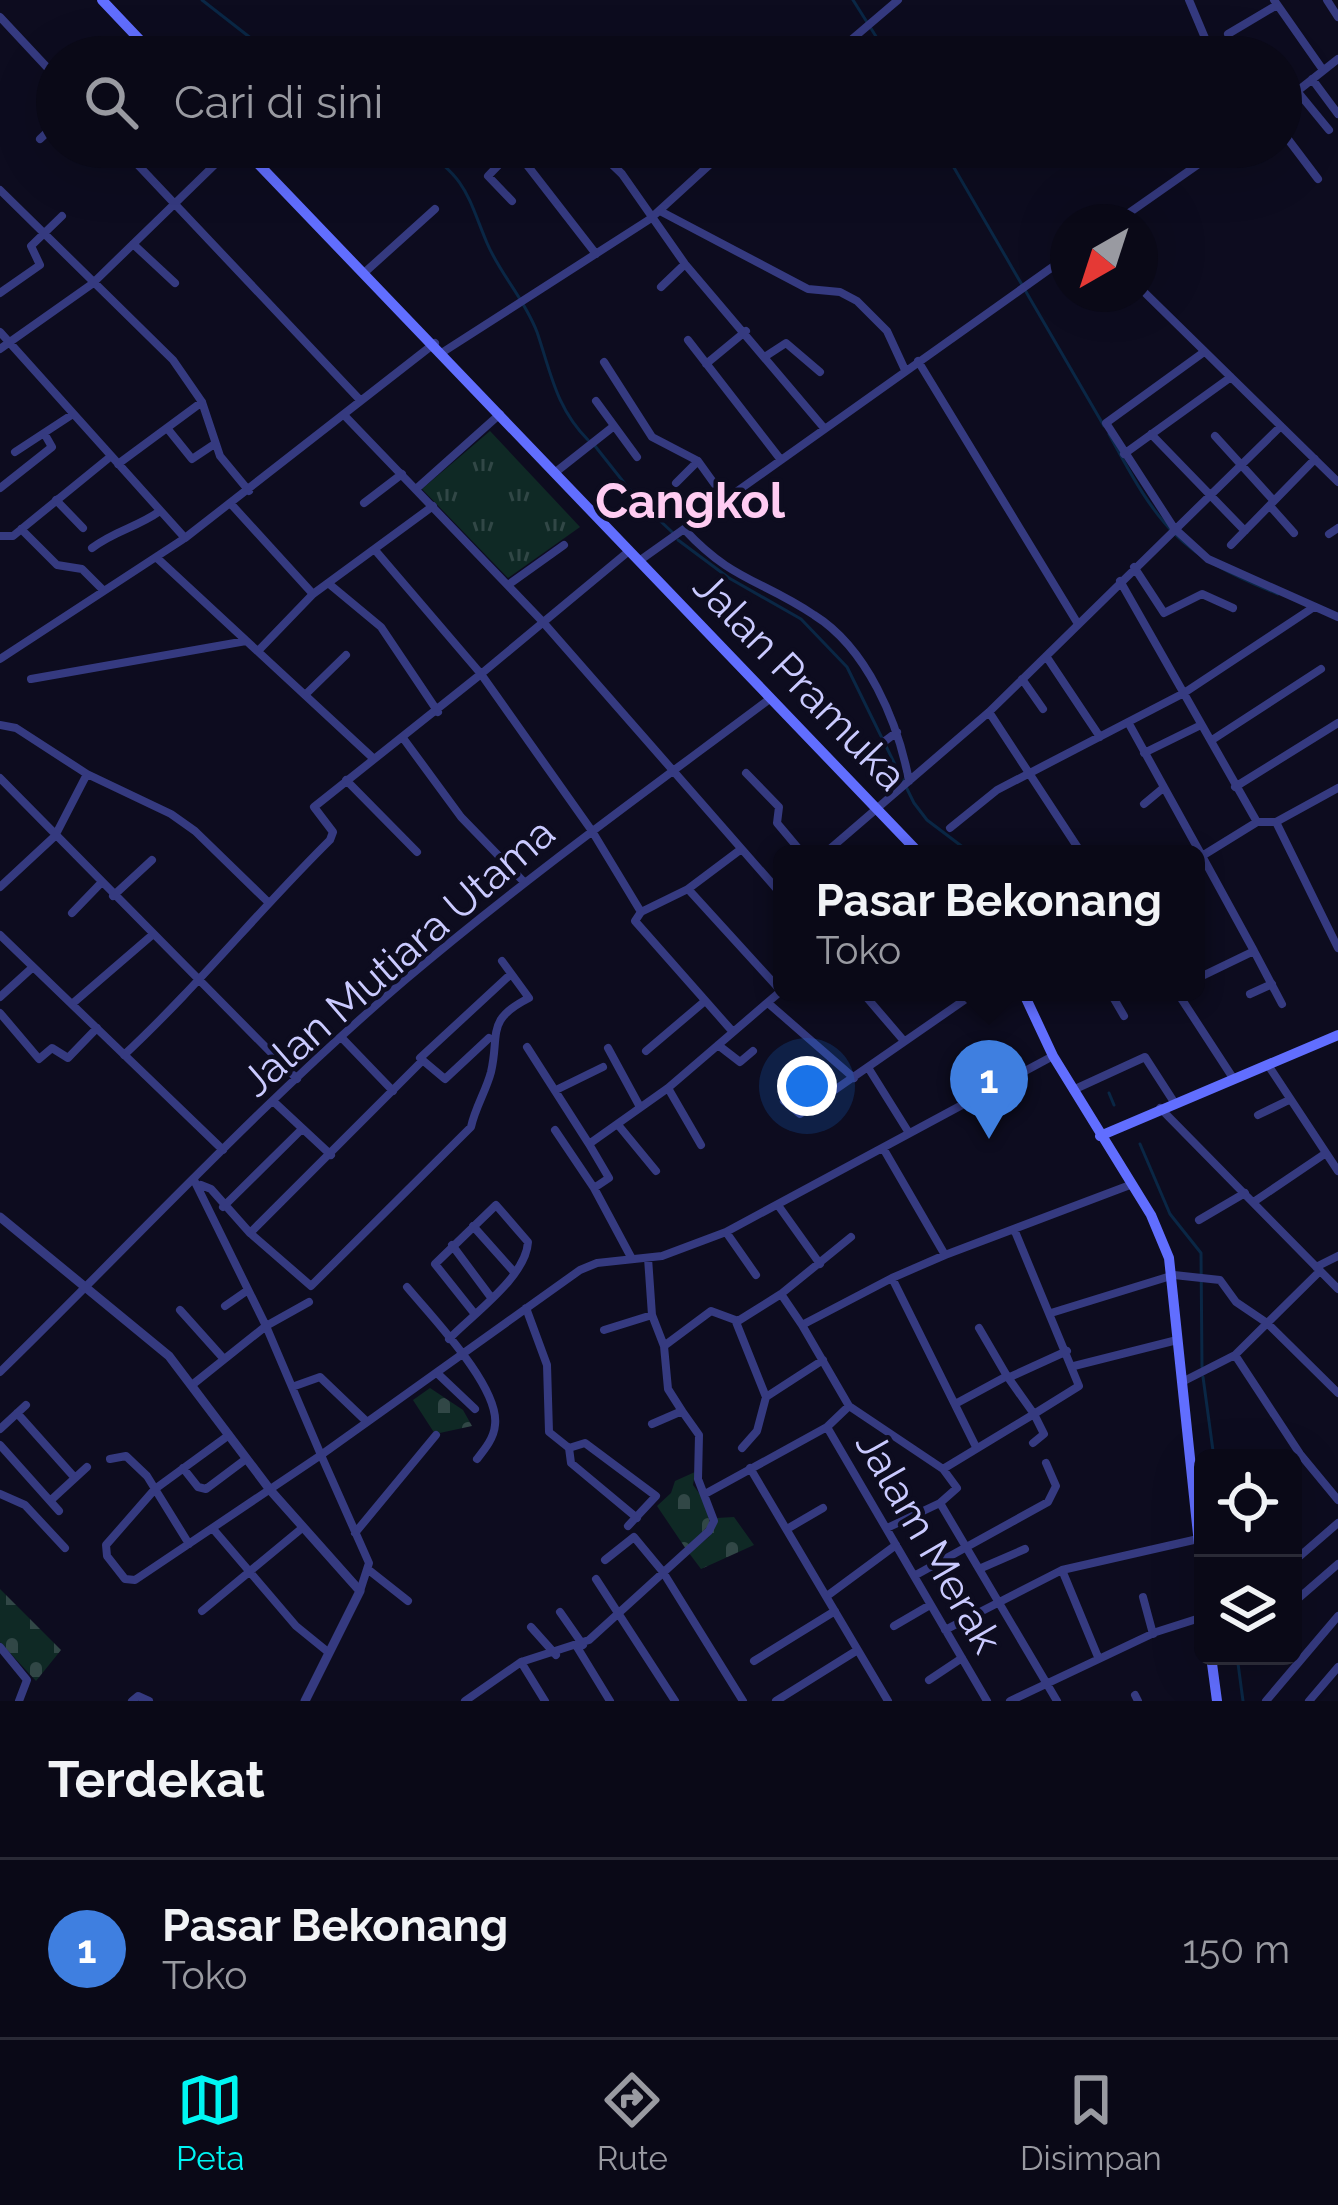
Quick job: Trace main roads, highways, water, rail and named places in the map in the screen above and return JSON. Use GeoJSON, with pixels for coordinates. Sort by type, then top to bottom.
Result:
{"type":"FeatureCollection","features":[{"type":"Feature","properties":{"kind":"main road"},"geometry":{"type":"LineString","coordinates":[[102,0],[136,36]]}},
{"type":"Feature","properties":{"kind":"main road","name":"Jalan Pramuka"},"geometry":{"type":"LineString","coordinates":[[258,168],[439,347],[911,845]]}},
{"type":"Feature","properties":{"kind":"main road"},"geometry":{"type":"LineString","coordinates":[[1027,1001],[1053,1057],[1151,1214],[1174,1275],[1194,1479]]}},
{"type":"Feature","properties":{"kind":"main road"},"geometry":{"type":"LineString","coordinates":[[1100,1136],[1338,1036]]}},
{"type":"Feature","properties":{"kind":"main road"},"geometry":{"type":"LineString","coordinates":[[1212,1665],[1214,1698]]}},
{"type":"Feature","properties":{"kind":"waterway"},"geometry":{"type":"LineString","coordinates":[[202,0],[248,36]]}},
{"type":"Feature","properties":{"kind":"waterway"},"geometry":{"type":"LineString","coordinates":[[853,0],[876,36]]}},
{"type":"Feature","properties":{"kind":"waterway"},"geometry":{"type":"LineString","coordinates":[[447,168],[463,189],[492,254],[532,320],[561,403],[588,440]]}},
{"type":"Feature","properties":{"kind":"waterway"},"geometry":{"type":"LineString","coordinates":[[954,168],[1104,426]]}},
{"type":"Feature","properties":{"kind":"waterway"},"geometry":{"type":"LineString","coordinates":[[1109,434],[1142,493],[1175,534],[1216,565],[1278,594]]}},
{"type":"Feature","properties":{"kind":"waterway"},"geometry":{"type":"LineString","coordinates":[[595,446],[637,499],[672,532]]}},
{"type":"Feature","properties":{"kind":"waterway"},"geometry":{"type":"LineString","coordinates":[[678,540],[729,578],[801,619],[847,667],[914,803],[927,820],[960,845]]}},
{"type":"Feature","properties":{"kind":"waterway"},"geometry":{"type":"LineString","coordinates":[[1109,1093],[1114,1105]]}},
{"type":"Feature","properties":{"kind":"waterway"},"geometry":{"type":"LineString","coordinates":[[1140,1144],[1170,1214],[1201,1253],[1202,1367]]}},
{"type":"Feature","properties":{"kind":"waterway"},"geometry":{"type":"LineString","coordinates":[[1203,1377],[1213,1449]]}},
{"type":"Feature","properties":{"kind":"waterway"},"geometry":{"type":"LineString","coordinates":[[1238,1665],[1243,1701]]}},
{"type":"Feature","properties":{"kind":"place","name":"Pasar Bekonang"},"geometry":{"type":"Point","coordinates":[989,1139]}},
{"type":"Feature","properties":{"kind":"district","name":"Cangkol"},"geometry":{"type":"Point","coordinates":[690,501]}}]}
